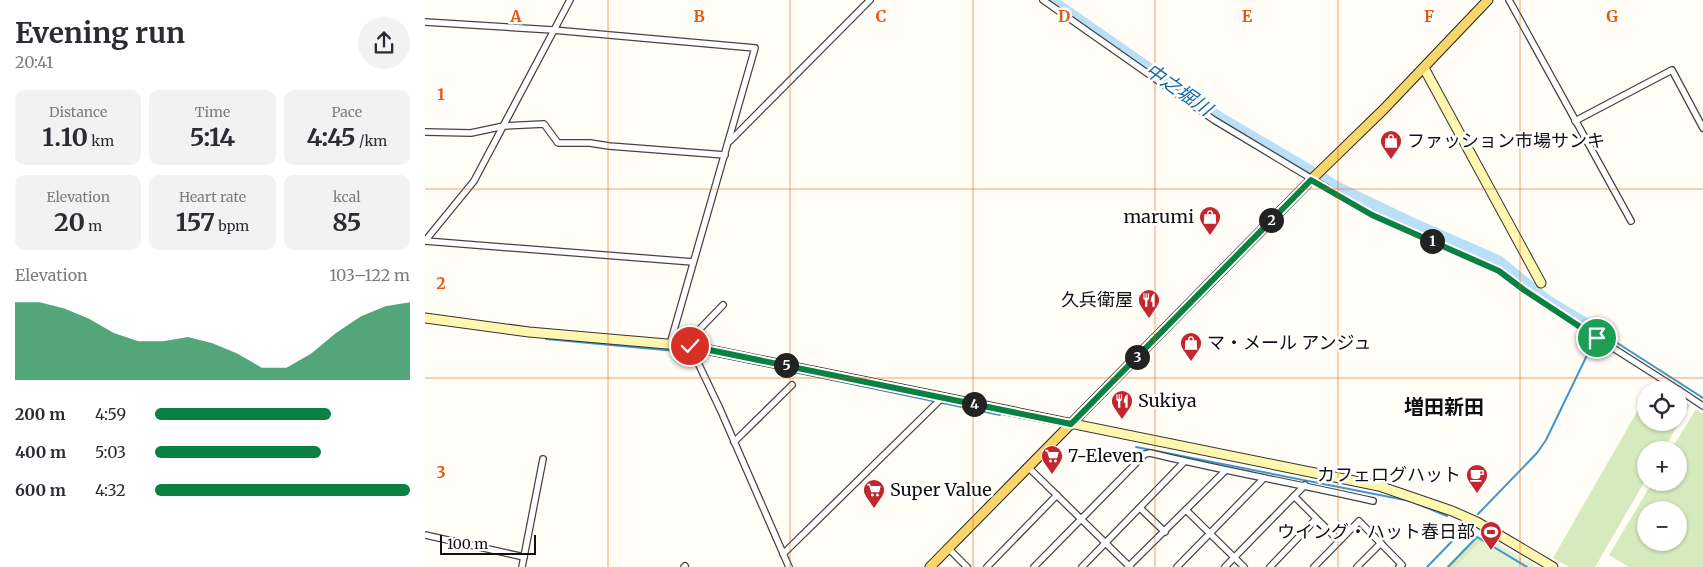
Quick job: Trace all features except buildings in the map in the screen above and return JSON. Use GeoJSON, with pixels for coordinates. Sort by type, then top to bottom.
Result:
{"type":"FeatureCollection","features":[{"type":"Feature","properties":{"kind":"main road"},"geometry":{"type":"LineString","coordinates":[[930,567],[1311,180],[1424,68],[1488,0]]}},
{"type":"Feature","properties":{"kind":"street"},"geometry":{"type":"LineString","coordinates":[[425,241],[474,181],[570,0]]}},
{"type":"Feature","properties":{"kind":"street"},"geometry":{"type":"LineString","coordinates":[[729,142],[870,0]]}},
{"type":"Feature","properties":{"kind":"street"},"geometry":{"type":"LineString","coordinates":[[1043,0],[1204,114],[1311,180],[1372,215],[1499,271],[1524,290],[1665,381]]}},
{"type":"Feature","properties":{"kind":"street"},"geometry":{"type":"LineString","coordinates":[[1509,0],[1631,221]]}},
{"type":"Feature","properties":{"kind":"street"},"geometry":{"type":"LineString","coordinates":[[425,22],[553,30],[755,48],[670,344]]}},
{"type":"Feature","properties":{"kind":"street"},"geometry":{"type":"LineString","coordinates":[[1424,68],[1541,284]]}},
{"type":"Feature","properties":{"kind":"street"},"geometry":{"type":"LineString","coordinates":[[1575,121],[1672,70],[1703,128]]}},
{"type":"Feature","properties":{"kind":"street"},"geometry":{"type":"LineString","coordinates":[[425,132],[471,133],[504,126],[544,124],[558,142],[725,155]]}},
{"type":"Feature","properties":{"kind":"street"},"geometry":{"type":"LineString","coordinates":[[425,241],[693,262]]}},
{"type":"Feature","properties":{"kind":"street"},"geometry":{"type":"LineString","coordinates":[[723,305],[696,333],[691,347],[789,567]]}},
{"type":"Feature","properties":{"kind":"street"},"geometry":{"type":"LineString","coordinates":[[425,318],[529,332],[691,347],[1379,486],[1403,492],[1452,510],[1477,522],[1553,567]]}},
{"type":"Feature","properties":{"kind":"street"},"geometry":{"type":"LineString","coordinates":[[734,442],[792,385]]}},
{"type":"Feature","properties":{"kind":"street"},"geometry":{"type":"LineString","coordinates":[[1687,395],[1703,406]]}},
{"type":"Feature","properties":{"kind":"street"},"geometry":{"type":"LineString","coordinates":[[783,554],[942,398]]}},
{"type":"Feature","properties":{"kind":"street"},"geometry":{"type":"LineString","coordinates":[[1034,567],[1145,454],[1150,453],[1225,471],[1305,485],[1373,501]]}},
{"type":"Feature","properties":{"kind":"street"},"geometry":{"type":"LineString","coordinates":[[522,567],[543,459]]}},
{"type":"Feature","properties":{"kind":"street"},"geometry":{"type":"LineString","coordinates":[[1082,567],[1184,462]]}},
{"type":"Feature","properties":{"kind":"street"},"geometry":{"type":"LineString","coordinates":[[1029,467],[1129,567],[1225,471]]}},
{"type":"Feature","properties":{"kind":"street"},"geometry":{"type":"LineString","coordinates":[[1177,567],[1264,478]]}},
{"type":"Feature","properties":{"kind":"street"},"geometry":{"type":"LineString","coordinates":[[1225,567],[1305,485]]}},
{"type":"Feature","properties":{"kind":"street"},"geometry":{"type":"LineString","coordinates":[[987,567],[1057,495]]}},
{"type":"Feature","properties":{"kind":"street"},"geometry":{"type":"LineString","coordinates":[[1293,496],[1339,541]]}},
{"type":"Feature","properties":{"kind":"street"},"geometry":{"type":"LineString","coordinates":[[1140,508],[1165,532]]}},
{"type":"Feature","properties":{"kind":"street"},"geometry":{"type":"LineString","coordinates":[[1186,510],[1244,567]]}},
{"type":"Feature","properties":{"kind":"street"},"geometry":{"type":"LineString","coordinates":[[1269,567],[1317,519]]}},
{"type":"Feature","properties":{"kind":"street"},"geometry":{"type":"LineString","coordinates":[[1314,567],[1359,521],[1402,565],[1399,567]]}},
{"type":"Feature","properties":{"kind":"street"},"geometry":{"type":"LineString","coordinates":[[425,535],[524,557]]}},
{"type":"Feature","properties":{"kind":"street"},"geometry":{"type":"LineString","coordinates":[[1357,567],[1381,544]]}},
{"type":"Feature","properties":{"kind":"street"},"geometry":{"type":"LineString","coordinates":[[948,548],[967,567]]}},
{"type":"Feature","properties":{"kind":"green space"},"geometry":{"type":"Polygon","coordinates":[[[1696,409],[1703,414],[1703,567],[1629,567],[1609,555],[1637,508],[1637,551],[1687,551],[1687,501],[1641,501],[1647,491],[1687,491],[1687,441],[1676,441],[1683,431],[1687,431],[1687,424],[1696,409]]]}},
{"type":"Feature","properties":{"kind":"green space"},"geometry":{"type":"Polygon","coordinates":[[[1637,412],[1637,431],[1674,431],[1668,441],[1637,441],[1637,491],[1639,491],[1595,567],[1569,567],[1553,558],[1637,412]]]}},
{"type":"Feature","properties":{"kind":"green space","name":"ウイング・ハット春日部"},"geometry":{"type":"Polygon","coordinates":[[[1477,535],[1532,567],[1446,567],[1477,535]]]}},
{"type":"Feature","properties":{"kind":"green space","name":"ウイング・ハット春日部"},"geometry":{"type":"Polygon","coordinates":[[[1486,536],[1537,567],[1455,567],[1486,536]]]}},
{"type":"Feature","properties":{"kind":"waterway","name":"中之堀川"},"geometry":{"type":"LineString","coordinates":[[1051,0],[1219,117],[1311,171]]}},
{"type":"Feature","properties":{"kind":"waterway","name":"中之堀川"},"geometry":{"type":"LineString","coordinates":[[1321,177],[1335,186],[1408,221],[1499,261],[1548,301],[1597,330]]}},
{"type":"Feature","properties":{"kind":"waterway","name":"中之堀川"},"geometry":{"type":"LineString","coordinates":[[1595,333],[1597,330],[1703,398]]}},
{"type":"Feature","properties":{"kind":"waterway"},"geometry":{"type":"LineString","coordinates":[[546,339],[708,354],[1000,415]]}},
{"type":"Feature","properties":{"kind":"waterway"},"geometry":{"type":"LineString","coordinates":[[1478,514],[1537,453],[1546,440],[1590,349],[1592,339]]}},
{"type":"Feature","properties":{"kind":"waterway"},"geometry":{"type":"LineString","coordinates":[[1136,447],[1410,501],[1447,516]]}},
{"type":"Feature","properties":{"kind":"waterway"},"geometry":{"type":"LineString","coordinates":[[1427,567],[1463,530]]}},
{"type":"Feature","properties":{"kind":"waterway"},"geometry":{"type":"LineString","coordinates":[[1448,567],[1477,537],[1527,567]]}},
{"type":"Feature","properties":{"kind":"place","name":"ファッション市場サンキ"},"geometry":{"type":"Point","coordinates":[1391,160]}},
{"type":"Feature","properties":{"kind":"place","name":"marumi"},"geometry":{"type":"Point","coordinates":[1210,236]}},
{"type":"Feature","properties":{"kind":"place","name":"久兵衛屋"},"geometry":{"type":"Point","coordinates":[1149,319]}},
{"type":"Feature","properties":{"kind":"place","name":"マ・メール アンジュ"},"geometry":{"type":"Point","coordinates":[1191,362]}},
{"type":"Feature","properties":{"kind":"place","name":"Sukiya"},"geometry":{"type":"Point","coordinates":[1122,420]}},
{"type":"Feature","properties":{"kind":"place","name":"7-Eleven"},"geometry":{"type":"Point","coordinates":[1052,475]}},
{"type":"Feature","properties":{"kind":"place","name":"カフェログハット"},"geometry":{"type":"Point","coordinates":[1477,494]}},
{"type":"Feature","properties":{"kind":"place","name":"Super Value"},"geometry":{"type":"Point","coordinates":[874,509]}},
{"type":"Feature","properties":{"kind":"place","name":"ウイング・ハット春日部"},"geometry":{"type":"Point","coordinates":[1491,551]}},
{"type":"Feature","properties":{"kind":"district","name":"増田新田"},"geometry":{"type":"Point","coordinates":[1444,407]}},
{"type":"Feature","properties":{"kind":"route"},"geometry":{"type":"LineString","coordinates":[[690,346],[1071,424],[1311,180],[1372,215],[1499,271],[1524,290],[1597,338]]}}]}
